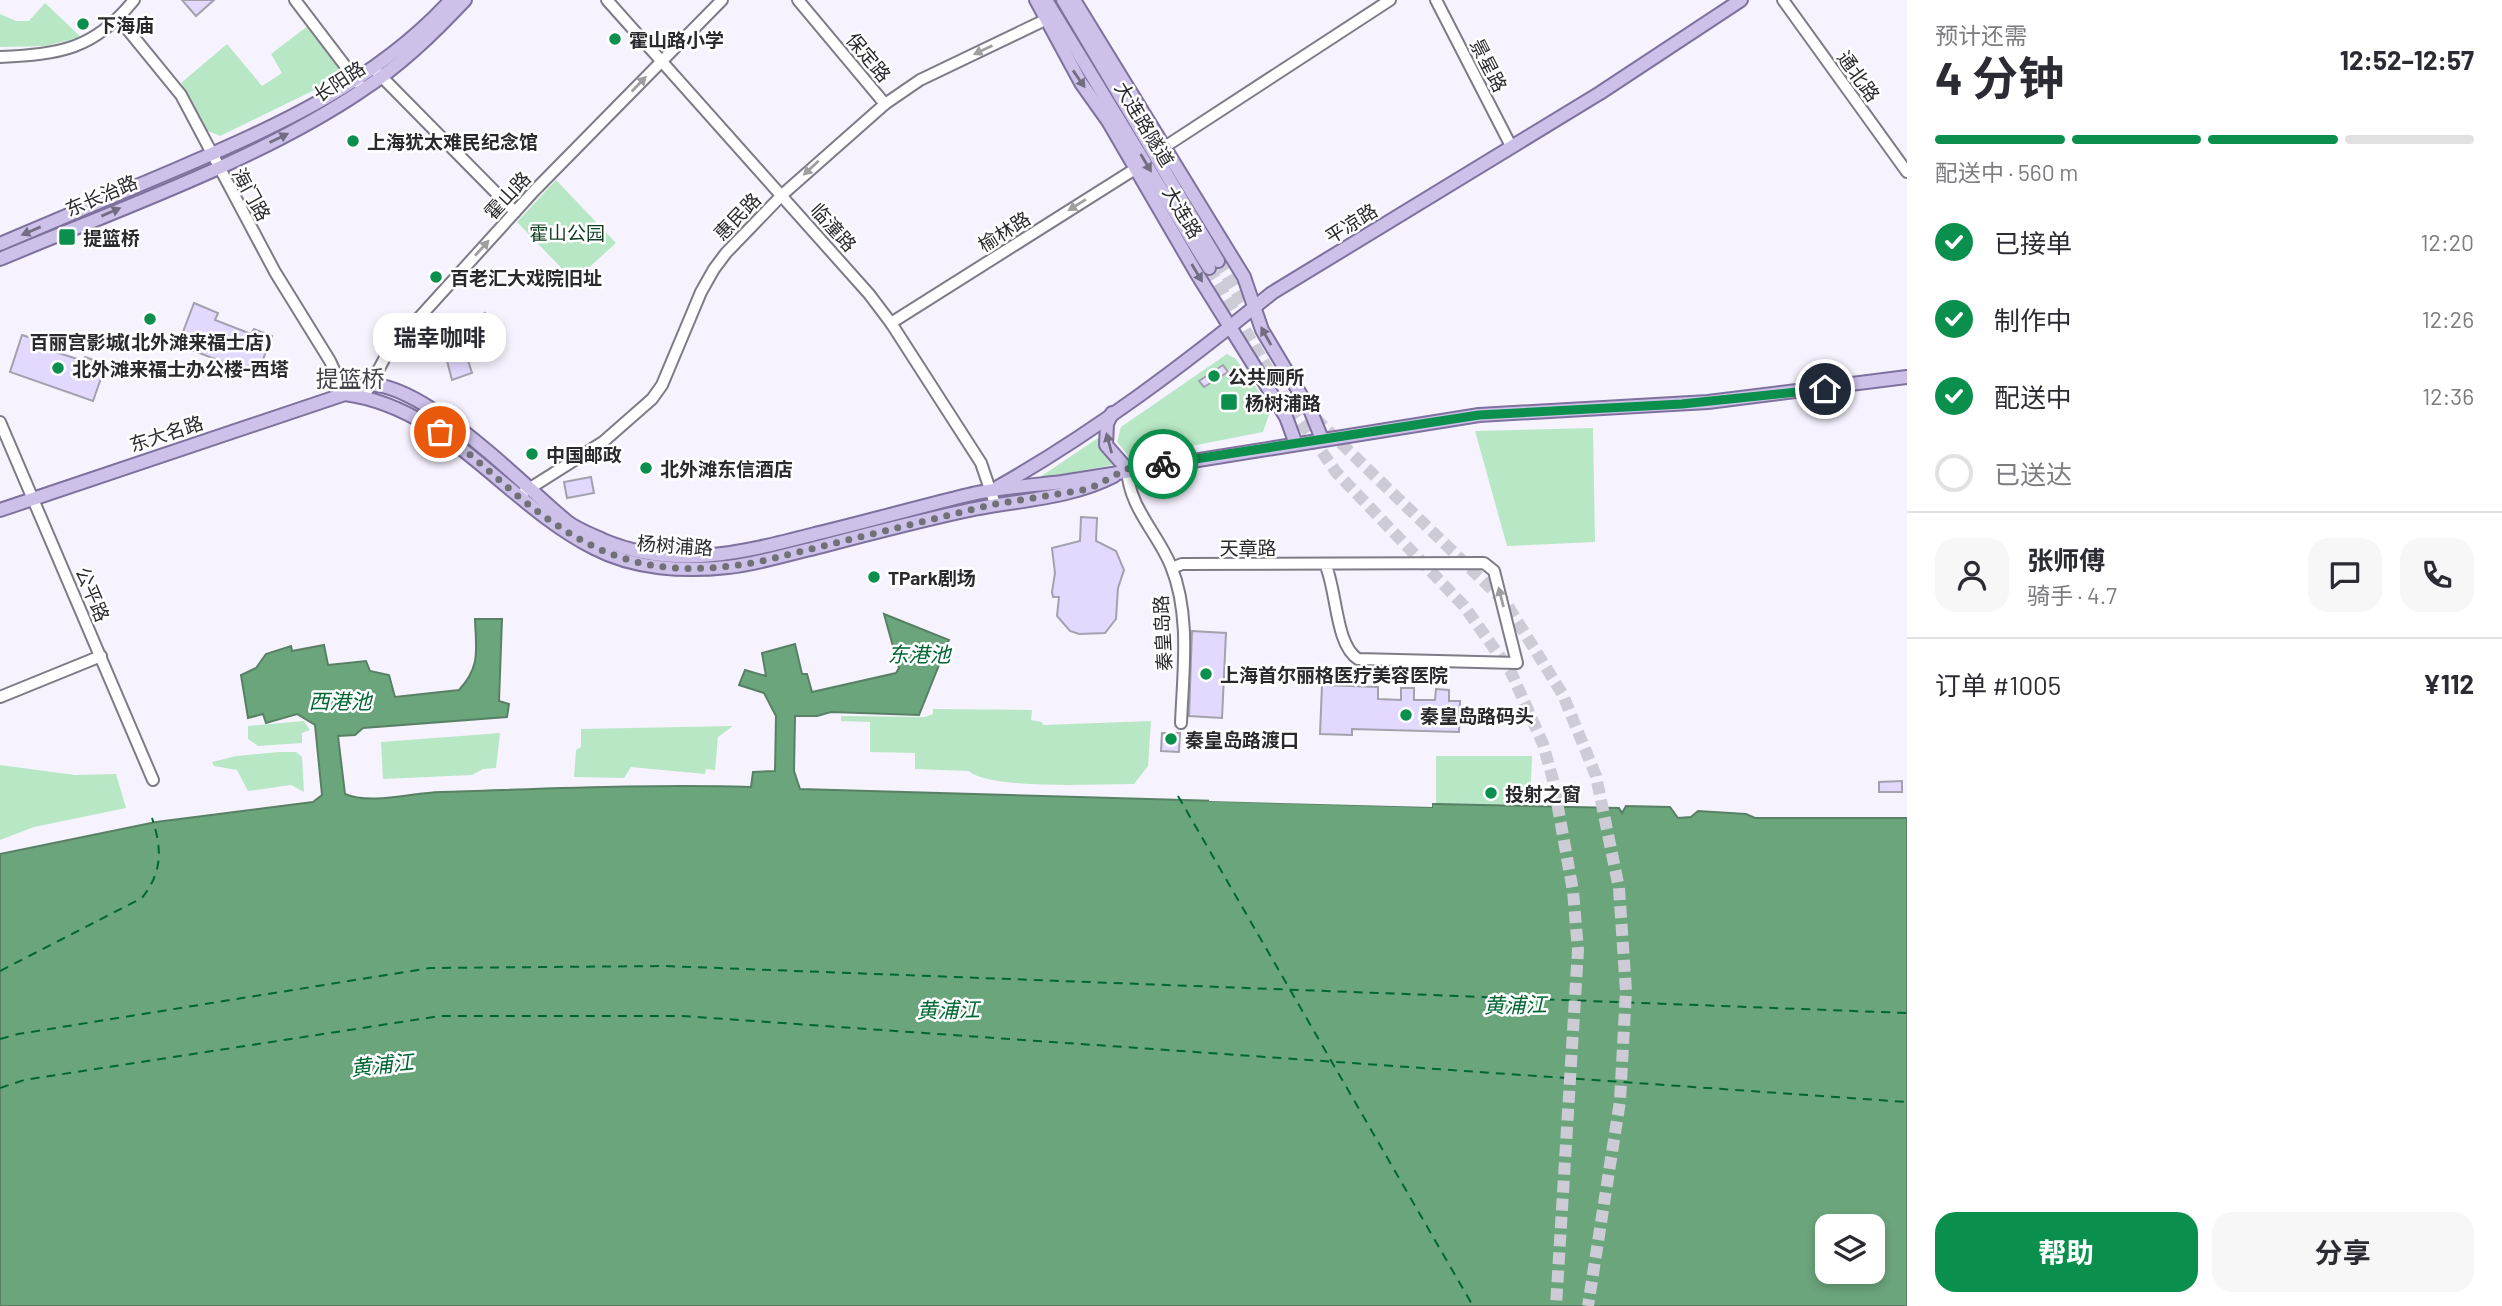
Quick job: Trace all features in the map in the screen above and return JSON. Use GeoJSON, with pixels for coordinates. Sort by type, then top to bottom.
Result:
{"type":"FeatureCollection","features":[{"type":"Feature","properties":{"kind":"main road","name":"长阳路"},"geometry":{"type":"LineString","coordinates":[[378,73],[451,0]]}},
{"type":"Feature","properties":{"kind":"main road","name":"长阳路"},"geometry":{"type":"LineString","coordinates":[[217,167],[311,122],[378,73],[414,52],[465,0]]}},
{"type":"Feature","properties":{"kind":"main road","name":"大连路"},"geometry":{"type":"LineString","coordinates":[[1036,0],[1045,20],[1286,417],[1296,444]]}},
{"type":"Feature","properties":{"kind":"main road","name":"大连路隧道"},"geometry":{"type":"LineString","coordinates":[[1046,0],[1214,265],[1073,0]]}},
{"type":"Feature","properties":{"kind":"main road","name":"大连路"},"geometry":{"type":"LineString","coordinates":[[1073,0],[1244,277],[1262,330],[1311,412],[1322,439]]}},
{"type":"Feature","properties":{"kind":"main road","name":"平凉路"},"geometry":{"type":"LineString","coordinates":[[992,490],[1038,464],[1112,413],[1232,327],[1272,293],[1601,93],[1741,0]]}},
{"type":"Feature","properties":{"kind":"main road","name":"长阳路"},"geometry":{"type":"LineString","coordinates":[[211,154],[360,86]]}},
{"type":"Feature","properties":{"kind":"main road","name":"东长治路"},"geometry":{"type":"LineString","coordinates":[[0,244],[211,154]]}},
{"type":"Feature","properties":{"kind":"main road","name":"东长治路"},"geometry":{"type":"LineString","coordinates":[[0,259],[217,167]]}},
{"type":"Feature","properties":{"kind":"main road","name":"杨树浦路"},"geometry":{"type":"LineString","coordinates":[[524,492],[572,526],[605,541],[669,558],[696,558],[762,548],[992,490],[1053,483],[1127,469],[1479,415],[1742,399],[1907,377]]}},
{"type":"Feature","properties":{"kind":"main road","name":"东大名路"},"geometry":{"type":"LineString","coordinates":[[0,510],[345,394],[367,390],[409,412],[524,492]]}},
{"type":"Feature","properties":{"kind":"main road"},"geometry":{"type":"LineString","coordinates":[[1112,413],[1107,425],[1107,445],[1127,469]]}},
{"type":"Feature","properties":{"kind":"main road","name":"杨树浦路"},"geometry":{"type":"LineString","coordinates":[[524,492],[570,535],[616,558],[643,565],[695,568],[758,562],[995,504],[1089,489],[1127,469]]}},
{"type":"Feature","properties":{"kind":"street"},"geometry":{"type":"LineString","coordinates":[[0,57],[64,52],[85,43],[119,19],[134,0]]}},
{"type":"Feature","properties":{"kind":"street"},"geometry":{"type":"LineString","coordinates":[[295,0],[360,86]]}},
{"type":"Feature","properties":{"kind":"street","name":"临潼路"},"geometry":{"type":"LineString","coordinates":[[607,0],[782,195],[891,323],[981,463],[995,504]]}},
{"type":"Feature","properties":{"kind":"street","name":"霍山路"},"geometry":{"type":"LineString","coordinates":[[367,390],[388,352],[515,212],[722,0]]}},
{"type":"Feature","properties":{"kind":"street","name":"保定路"},"geometry":{"type":"LineString","coordinates":[[798,0],[885,104]]}},
{"type":"Feature","properties":{"kind":"street"},"geometry":{"type":"LineString","coordinates":[[1163,148],[1390,0]]}},
{"type":"Feature","properties":{"kind":"street","name":"景星路"},"geometry":{"type":"LineString","coordinates":[[1436,0],[1511,146]]}},
{"type":"Feature","properties":{"kind":"street","name":"通北路"},"geometry":{"type":"LineString","coordinates":[[1783,0],[1902,154],[1907,172]]}},
{"type":"Feature","properties":{"kind":"street","name":"海门路"},"geometry":{"type":"LineString","coordinates":[[119,19],[181,95],[217,167],[330,361],[345,394]]}},
{"type":"Feature","properties":{"kind":"street","name":"惠民路"},"geometry":{"type":"LineString","coordinates":[[524,492],[603,442],[652,399],[662,385],[701,292],[714,269],[782,195],[885,104],[920,80],[1045,20]]}},
{"type":"Feature","properties":{"kind":"street"},"geometry":{"type":"LineString","coordinates":[[378,73],[515,212]]}},
{"type":"Feature","properties":{"kind":"street","name":"榆林路"},"geometry":{"type":"LineString","coordinates":[[891,323],[1135,169]]}},
{"type":"Feature","properties":{"kind":"street","name":"公平路"},"geometry":{"type":"LineString","coordinates":[[0,422],[153,780]]}},
{"type":"Feature","properties":{"kind":"street","name":"秦皇岛路"},"geometry":{"type":"LineString","coordinates":[[1127,469],[1130,497],[1172,568],[1184,628],[1181,723]]}},
{"type":"Feature","properties":{"kind":"street","name":"天章路"},"geometry":{"type":"LineString","coordinates":[[1172,568],[1182,564],[1325,564],[1489,565],[1496,578],[1517,663],[1358,659],[1350,654],[1345,643],[1331,578],[1325,564]]}},
{"type":"Feature","properties":{"kind":"street"},"geometry":{"type":"LineString","coordinates":[[0,697],[100,656]]}},
{"type":"Feature","properties":{"kind":"green space"},"geometry":{"type":"Polygon","coordinates":[[[45,3],[81,37],[46,46],[0,47],[0,14],[16,21],[29,21],[45,3]]]}},
{"type":"Feature","properties":{"kind":"green space"},"geometry":{"type":"Polygon","coordinates":[[[309,25],[336,63],[339,70],[337,79],[220,136],[206,130],[181,83],[227,44],[262,86],[282,73],[271,54],[309,25]]]}},
{"type":"Feature","properties":{"kind":"green space","name":"霍山公园"},"geometry":{"type":"Polygon","coordinates":[[[556,180],[616,243],[574,281],[517,222],[556,180]]]}},
{"type":"Feature","properties":{"kind":"green space"},"geometry":{"type":"Polygon","coordinates":[[[1227,354],[1236,359],[1271,409],[1263,432],[1130,458],[1117,442],[1121,427],[1227,354]]]}},
{"type":"Feature","properties":{"kind":"green space"},"geometry":{"type":"Polygon","coordinates":[[[1593,428],[1595,542],[1507,546],[1475,431],[1593,428]]]}},
{"type":"Feature","properties":{"kind":"green space"},"geometry":{"type":"Polygon","coordinates":[[[1101,436],[1112,465],[1037,479],[1101,436]]]}},
{"type":"Feature","properties":{"kind":"green space"},"geometry":{"type":"Polygon","coordinates":[[[933,709],[1032,710],[1031,720],[1042,722],[1043,725],[1151,721],[1148,766],[1134,784],[1098,785],[999,781],[969,771],[915,769],[915,753],[870,752],[870,722],[841,721],[841,716],[925,717],[933,714],[933,709]]]}},
{"type":"Feature","properties":{"kind":"green space"},"geometry":{"type":"Polygon","coordinates":[[[304,721],[310,730],[302,733],[302,743],[258,746],[248,739],[248,726],[304,721]]]}},
{"type":"Feature","properties":{"kind":"green space"},"geometry":{"type":"Polygon","coordinates":[[[733,726],[718,737],[715,770],[706,769],[705,774],[631,767],[624,778],[574,777],[576,750],[581,747],[581,729],[733,726]]]}},
{"type":"Feature","properties":{"kind":"green space"},"geometry":{"type":"Polygon","coordinates":[[[500,733],[496,768],[483,769],[472,775],[383,779],[381,742],[500,733]]]}},
{"type":"Feature","properties":{"kind":"green space"},"geometry":{"type":"Polygon","coordinates":[[[296,752],[302,757],[304,792],[291,785],[248,791],[237,770],[214,766],[212,762],[236,756],[296,752]]]}},
{"type":"Feature","properties":{"kind":"green space"},"geometry":{"type":"Polygon","coordinates":[[[1436,756],[1532,756],[1530,806],[1436,804],[1436,756]]]}},
{"type":"Feature","properties":{"kind":"green space"},"geometry":{"type":"Polygon","coordinates":[[[0,765],[75,775],[116,774],[126,808],[34,827],[0,840],[0,765]]]}},
{"type":"Feature","properties":{"kind":"water"},"geometry":{"type":"Polygon","coordinates":[[[884,614],[949,640],[919,715],[831,712],[817,716],[795,716],[794,771],[800,789],[1432,807],[1432,804],[1436,804],[1619,808],[1622,813],[1626,806],[1670,807],[1678,818],[1691,817],[1698,811],[1746,814],[1755,818],[1907,818],[1907,1306],[0,1306],[0,854],[156,822],[313,802],[322,795],[315,725],[297,714],[266,723],[263,714],[248,718],[241,675],[256,668],[266,654],[291,646],[292,651],[324,645],[328,665],[366,661],[370,671],[389,675],[395,697],[459,690],[471,673],[476,657],[475,619],[502,619],[499,701],[509,704],[507,717],[363,728],[355,735],[338,736],[345,794],[367,798],[440,792],[557,788],[751,787],[753,772],[775,771],[776,716],[764,693],[739,685],[745,670],[766,676],[762,653],[795,644],[802,674],[807,674],[812,692],[896,673],[899,668],[884,614]]]}},
{"type":"Feature","properties":{"kind":"pier"},"geometry":{"type":"Polygon","coordinates":[[[1209,797],[1429,804],[1432,800],[1432,807],[1209,801],[1209,797]]]}},
{"type":"Feature","properties":{"kind":"building"},"geometry":{"type":"Polygon","coordinates":[[[182,0],[214,0],[196,16],[182,0]]]}},
{"type":"Feature","properties":{"kind":"building"},"geometry":{"type":"Polygon","coordinates":[[[194,303],[218,313],[215,320],[251,334],[254,329],[272,336],[257,375],[178,345],[194,303]]]}},
{"type":"Feature","properties":{"kind":"building"},"geometry":{"type":"Polygon","coordinates":[[[485,313],[495,331],[473,346],[467,357],[472,373],[452,380],[447,361],[438,356],[433,342],[421,331],[435,315],[444,325],[453,322],[465,326],[485,313]]]}},
{"type":"Feature","properties":{"kind":"building","name":"北外滩来福士办公楼-西塔"},"geometry":{"type":"Polygon","coordinates":[[[22,335],[43,342],[42,348],[84,361],[85,357],[106,364],[93,401],[10,372],[22,335]]]}},
{"type":"Feature","properties":{"kind":"building","name":"公共厕所"},"geometry":{"type":"Polygon","coordinates":[[[1223,365],[1228,372],[1204,387],[1199,381],[1223,365]]]}},
{"type":"Feature","properties":{"kind":"building"},"geometry":{"type":"Polygon","coordinates":[[[591,477],[594,493],[567,498],[564,482],[591,477]]]}},
{"type":"Feature","properties":{"kind":"building"},"geometry":{"type":"Polygon","coordinates":[[[1081,517],[1097,518],[1096,541],[1116,551],[1124,570],[1118,588],[1116,619],[1105,633],[1079,634],[1070,631],[1057,616],[1059,597],[1053,597],[1055,573],[1052,548],[1080,541],[1081,517]]]}},
{"type":"Feature","properties":{"kind":"building","name":"上海首尔丽格医疗美容医院"},"geometry":{"type":"Polygon","coordinates":[[[1192,631],[1226,633],[1222,718],[1189,716],[1192,631]]]}},
{"type":"Feature","properties":{"kind":"building","name":"秦皇岛路码头"},"geometry":{"type":"Polygon","coordinates":[[[1322,685],[1378,687],[1378,699],[1401,700],[1401,688],[1414,688],[1414,700],[1435,700],[1436,689],[1449,690],[1449,701],[1460,701],[1459,732],[1352,729],[1352,735],[1320,734],[1322,685]]]}},
{"type":"Feature","properties":{"kind":"building","name":"秦皇岛路渡口"},"geometry":{"type":"Polygon","coordinates":[[[1162,733],[1180,733],[1179,752],[1161,751],[1162,733]]]}},
{"type":"Feature","properties":{"kind":"building"},"geometry":{"type":"Polygon","coordinates":[[[1902,781],[1902,792],[1879,792],[1879,782],[1902,781]]]}},
{"type":"Feature","properties":{"kind":"ferry route"},"geometry":{"type":"LineString","coordinates":[[1178,796],[1473,1306]]}},
{"type":"Feature","properties":{"kind":"ferry route"},"geometry":{"type":"LineString","coordinates":[[0,971],[142,898],[154,878],[159,860],[158,840],[152,818]]}},
{"type":"Feature","properties":{"kind":"ferry route"},"geometry":{"type":"LineString","coordinates":[[0,1039],[430,968],[665,966],[1907,1013]]}},
{"type":"Feature","properties":{"kind":"ferry route"},"geometry":{"type":"LineString","coordinates":[[0,1088],[24,1080],[440,1016],[682,1016],[1907,1102]]}},
{"type":"Feature","properties":{"kind":"tunnel"},"geometry":{"type":"LineString","coordinates":[[1218,261],[1253,320]]}},
{"type":"Feature","properties":{"kind":"tunnel"},"geometry":{"type":"LineString","coordinates":[[1209,268],[1287,402],[1336,472],[1464,606],[1511,672],[1543,744],[1553,780],[1573,891],[1578,950],[1556,1306]]}},
{"type":"Feature","properties":{"kind":"tunnel"},"geometry":{"type":"LineString","coordinates":[[1315,418],[1506,603],[1563,695],[1596,776],[1619,888],[1626,991],[1620,1101],[1588,1306]]}},
{"type":"Feature","properties":{"kind":"way so far"},"geometry":{"type":"LineString","coordinates":[[440,432],[570,535],[616,558],[669,568],[727,568],[758,562],[995,504],[1089,489],[1127,469],[1163,464]]}},
{"type":"Feature","properties":{"kind":"place","name":"下海庙"},"geometry":{"type":"Point","coordinates":[83,24]}},
{"type":"Feature","properties":{"kind":"place","name":"霍山路小学"},"geometry":{"type":"Point","coordinates":[615,39]}},
{"type":"Feature","properties":{"kind":"place","name":"上海犹太难民纪念馆"},"geometry":{"type":"Point","coordinates":[353,141]}},
{"type":"Feature","properties":{"kind":"place","name":"提篮桥"},"geometry":{"type":"Point","coordinates":[67,237]}},
{"type":"Feature","properties":{"kind":"place","name":"百老汇大戏院旧址"},"geometry":{"type":"Point","coordinates":[436,277]}},
{"type":"Feature","properties":{"kind":"place","name":"百丽宫影城(北外滩来福士店)"},"geometry":{"type":"Point","coordinates":[150,319]}},
{"type":"Feature","properties":{"kind":"place","name":"北外滩来福士办公楼-西塔"},"geometry":{"type":"Point","coordinates":[58,368]}},
{"type":"Feature","properties":{"kind":"place","name":"公共厕所"},"geometry":{"type":"Point","coordinates":[1214,376]}},
{"type":"Feature","properties":{"kind":"place","name":"杨树浦路"},"geometry":{"type":"Point","coordinates":[1229,402]}},
{"type":"Feature","properties":{"kind":"place","name":"瑞幸咖啡"},"geometry":{"type":"Point","coordinates":[440,432]}},
{"type":"Feature","properties":{"kind":"place","name":"中国邮政"},"geometry":{"type":"Point","coordinates":[532,454]}},
{"type":"Feature","properties":{"kind":"place","name":"北外滩东信酒店"},"geometry":{"type":"Point","coordinates":[646,468]}},
{"type":"Feature","properties":{"kind":"place","name":"TPark剧场"},"geometry":{"type":"Point","coordinates":[874,577]}},
{"type":"Feature","properties":{"kind":"place","name":"上海首尔丽格医疗美容医院"},"geometry":{"type":"Point","coordinates":[1206,674]}},
{"type":"Feature","properties":{"kind":"place","name":"秦皇岛路码头"},"geometry":{"type":"Point","coordinates":[1406,715]}},
{"type":"Feature","properties":{"kind":"place","name":"秦皇岛路渡口"},"geometry":{"type":"Point","coordinates":[1171,739]}},
{"type":"Feature","properties":{"kind":"place","name":"投射之窗"},"geometry":{"type":"Point","coordinates":[1491,793]}},
{"type":"Feature","properties":{"kind":"district","name":"提篮桥"},"geometry":{"type":"Point","coordinates":[350,378]}},
{"type":"Feature","properties":{"kind":"route"},"geometry":{"type":"LineString","coordinates":[[1163,464],[1479,415],[1657,406],[1825,389]]}},
{"type":"Feature","properties":{"kind":"water label","name":"东港池"},"geometry":{"type":"Point","coordinates":[919,653]}},
{"type":"Feature","properties":{"kind":"water label","name":"西港池"},"geometry":{"type":"Point","coordinates":[340,700]}},
{"type":"Feature","properties":{"kind":"water label","name":"黄浦江"},"geometry":{"type":"Point","coordinates":[1515,1004]}},
{"type":"Feature","properties":{"kind":"water label","name":"黄浦江"},"geometry":{"type":"Point","coordinates":[948,1009]}},
{"type":"Feature","properties":{"kind":"water label","name":"黄浦江"},"geometry":{"type":"Point","coordinates":[382,1064]}}]}
